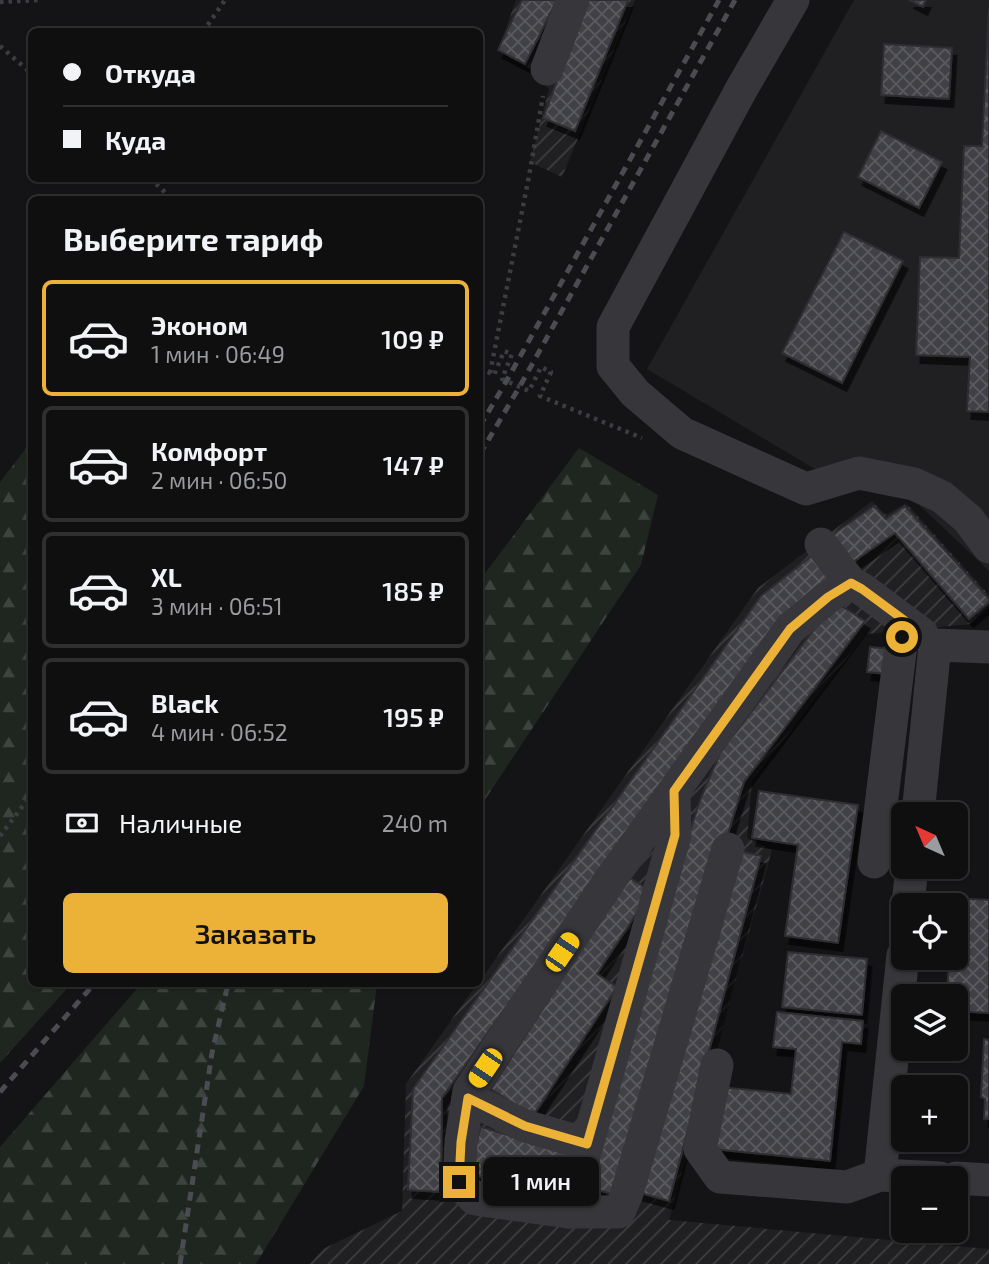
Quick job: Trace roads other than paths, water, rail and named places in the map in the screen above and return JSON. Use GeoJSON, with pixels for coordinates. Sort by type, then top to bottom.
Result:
{"type":"FeatureCollection","features":[{"type":"Feature","properties":{"kind":"lane"},"geometry":{"type":"LineString","coordinates":[[547,69],[573,0]]}},
{"type":"Feature","properties":{"kind":"lane"},"geometry":{"type":"LineString","coordinates":[[793,0],[742,88],[613,327],[613,366],[635,393],[682,433],[806,489],[859,473],[914,484],[942,497],[968,519],[989,547]]}},
{"type":"Feature","properties":{"kind":"lane"},"geometry":{"type":"LineString","coordinates":[[821,544],[851,583],[935,645],[989,647]]}},
{"type":"Feature","properties":{"kind":"lane"},"geometry":{"type":"LineString","coordinates":[[728,849],[620,1212],[568,1212],[475,1199],[459,1182],[461,1142],[469,1091],[608,883],[790,629],[828,597],[851,583]]}},
{"type":"Feature","properties":{"kind":"lane"},"geometry":{"type":"LineString","coordinates":[[874,862],[904,620]]}},
{"type":"Feature","properties":{"kind":"lane"},"geometry":{"type":"LineString","coordinates":[[919,802],[935,645]]}},
{"type":"Feature","properties":{"kind":"lane"},"geometry":{"type":"LineString","coordinates":[[568,1212],[675,835],[674,791]]}},
{"type":"Feature","properties":{"kind":"lane"},"geometry":{"type":"LineString","coordinates":[[880,1175],[901,970]]}},
{"type":"Feature","properties":{"kind":"lane"},"geometry":{"type":"LineString","coordinates":[[717,1065],[700,1149],[720,1177],[847,1187],[880,1175],[891,1176]]}},
{"type":"Feature","properties":{"kind":"lane"},"geometry":{"type":"LineString","coordinates":[[468,1098],[525,1126],[587,1144]]}},
{"type":"Feature","properties":{"kind":"lane"},"geometry":{"type":"LineString","coordinates":[[968,1179],[989,1180]]}},
{"type":"Feature","properties":{"kind":"railway"},"geometry":{"type":"LineString","coordinates":[[483,421],[719,0]]}},
{"type":"Feature","properties":{"kind":"railway"},"geometry":{"type":"LineString","coordinates":[[483,449],[735,0]]}},
{"type":"Feature","properties":{"kind":"railway"},"geometry":{"type":"LineString","coordinates":[[0,1092],[91,987]]}},
{"type":"Feature","properties":{"kind":"railway"},"geometry":{"type":"LineString","coordinates":[[180,1264],[212,1053],[227,987]]}}]}
